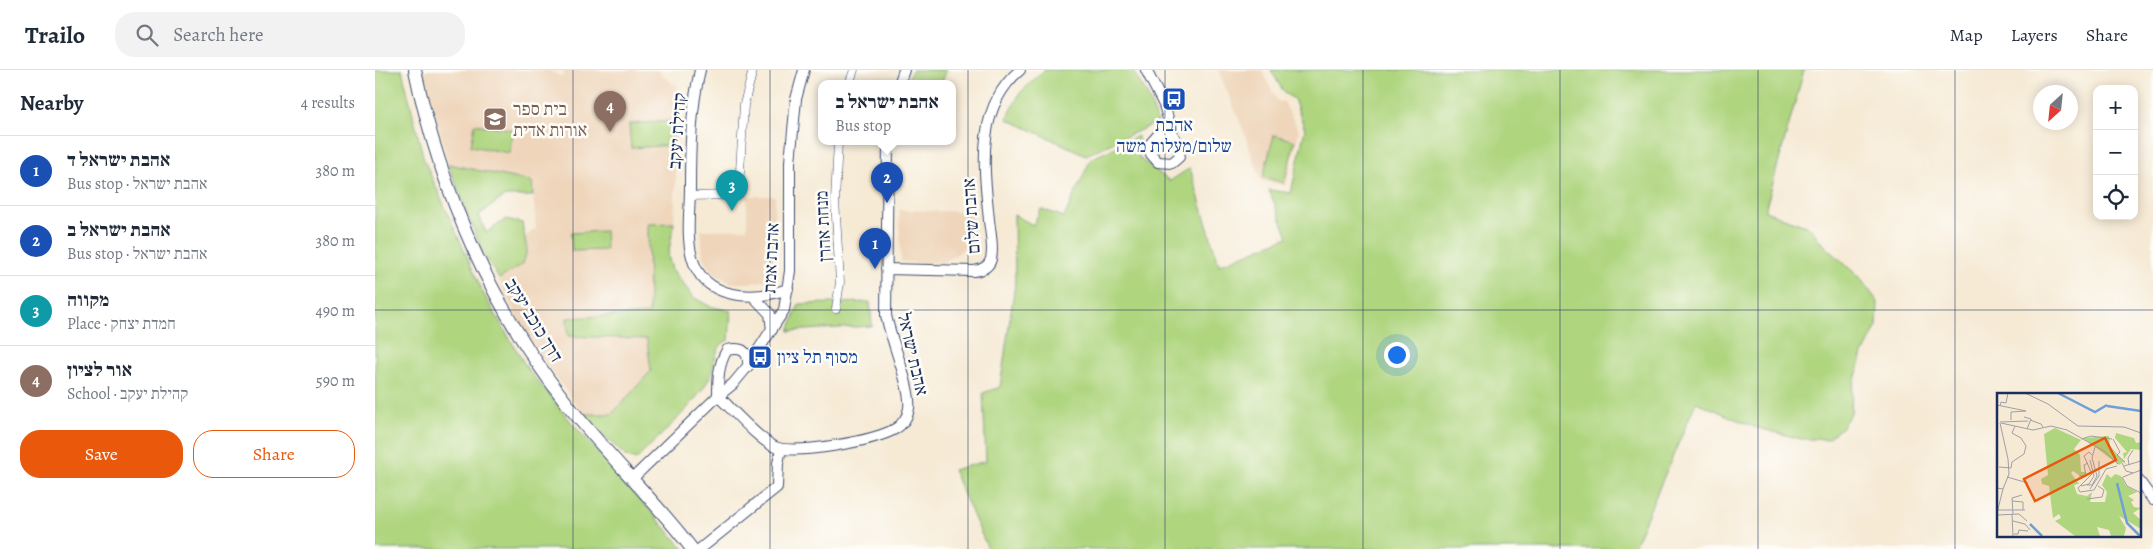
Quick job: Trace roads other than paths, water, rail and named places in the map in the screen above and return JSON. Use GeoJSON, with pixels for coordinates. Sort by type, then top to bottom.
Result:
{"type":"FeatureCollection","features":[{"type":"Feature","properties":{"kind":"street","name":"דרך כוכב יעקב"},"geometry":{"type":"LineString","coordinates":[[415,70],[443,168],[463,222],[497,298],[515,330],[569,406],[692,549]]}},
{"type":"Feature","properties":{"kind":"street","name":"קהילת יעקב"},"geometry":{"type":"LineString","coordinates":[[700,70],[690,141],[689,243],[691,256],[700,276],[723,292],[753,296],[771,295],[788,289]]}},
{"type":"Feature","properties":{"kind":"street"},"geometry":{"type":"LineString","coordinates":[[690,196],[731,195],[732,188],[739,188],[744,104],[753,70]]}},
{"type":"Feature","properties":{"kind":"street","name":"אהבת אמת"},"geometry":{"type":"LineString","coordinates":[[632,479],[718,396],[733,384],[748,366],[784,310],[788,289],[790,162],[796,99],[804,70]]}},
{"type":"Feature","properties":{"kind":"street","name":"אהבת שלום"},"geometry":{"type":"LineString","coordinates":[[886,270],[974,271],[981,270],[989,264],[991,248],[983,163],[987,124],[1004,88],[1020,70]]}},
{"type":"Feature","properties":{"kind":"street"},"geometry":{"type":"LineString","coordinates":[[1145,70],[1167,115],[1168,134]]}},
{"type":"Feature","properties":{"kind":"street","name":"מנחת אהרן"},"geometry":{"type":"LineString","coordinates":[[836,308],[841,282],[835,200],[838,145]]}},
{"type":"Feature","properties":{"kind":"street","name":"אהבת ישראל"},"geometry":{"type":"LineString","coordinates":[[781,449],[803,450],[855,441],[894,430],[905,421],[909,401],[887,320],[888,145]]}},
{"type":"Feature","properties":{"kind":"street"},"geometry":{"type":"LineString","coordinates":[[753,296],[770,314],[771,332]]}},
{"type":"Feature","properties":{"kind":"street"},"geometry":{"type":"LineString","coordinates":[[700,549],[777,488],[777,463],[781,449],[763,438],[718,396],[718,374],[721,360],[727,350],[737,348],[745,351],[749,356],[748,366]]}},
{"type":"Feature","properties":{"kind":"street"},"geometry":{"type":"LineString","coordinates":[[2141,484],[2153,500]]}},
{"type":"Feature","properties":{"kind":"place","name":"אהבת שלום/מעלות משה"},"geometry":{"type":"Point","coordinates":[1174,99]}},
{"type":"Feature","properties":{"kind":"place","name":"בית ספר אורות אדית"},"geometry":{"type":"Point","coordinates":[495,119]}},
{"type":"Feature","properties":{"kind":"place","name":"אור לציון"},"geometry":{"type":"Point","coordinates":[610,132]}},
{"type":"Feature","properties":{"kind":"place","name":"אהבת ישראל ב"},"geometry":{"type":"Point","coordinates":[887,203]}},
{"type":"Feature","properties":{"kind":"place","name":"מקווה"},"geometry":{"type":"Point","coordinates":[732,211]}},
{"type":"Feature","properties":{"kind":"place","name":"אהבת ישראל ד"},"geometry":{"type":"Point","coordinates":[875,269]}},
{"type":"Feature","properties":{"kind":"place","name":"מסוף תל ציון"},"geometry":{"type":"Point","coordinates":[760,357]}}]}
